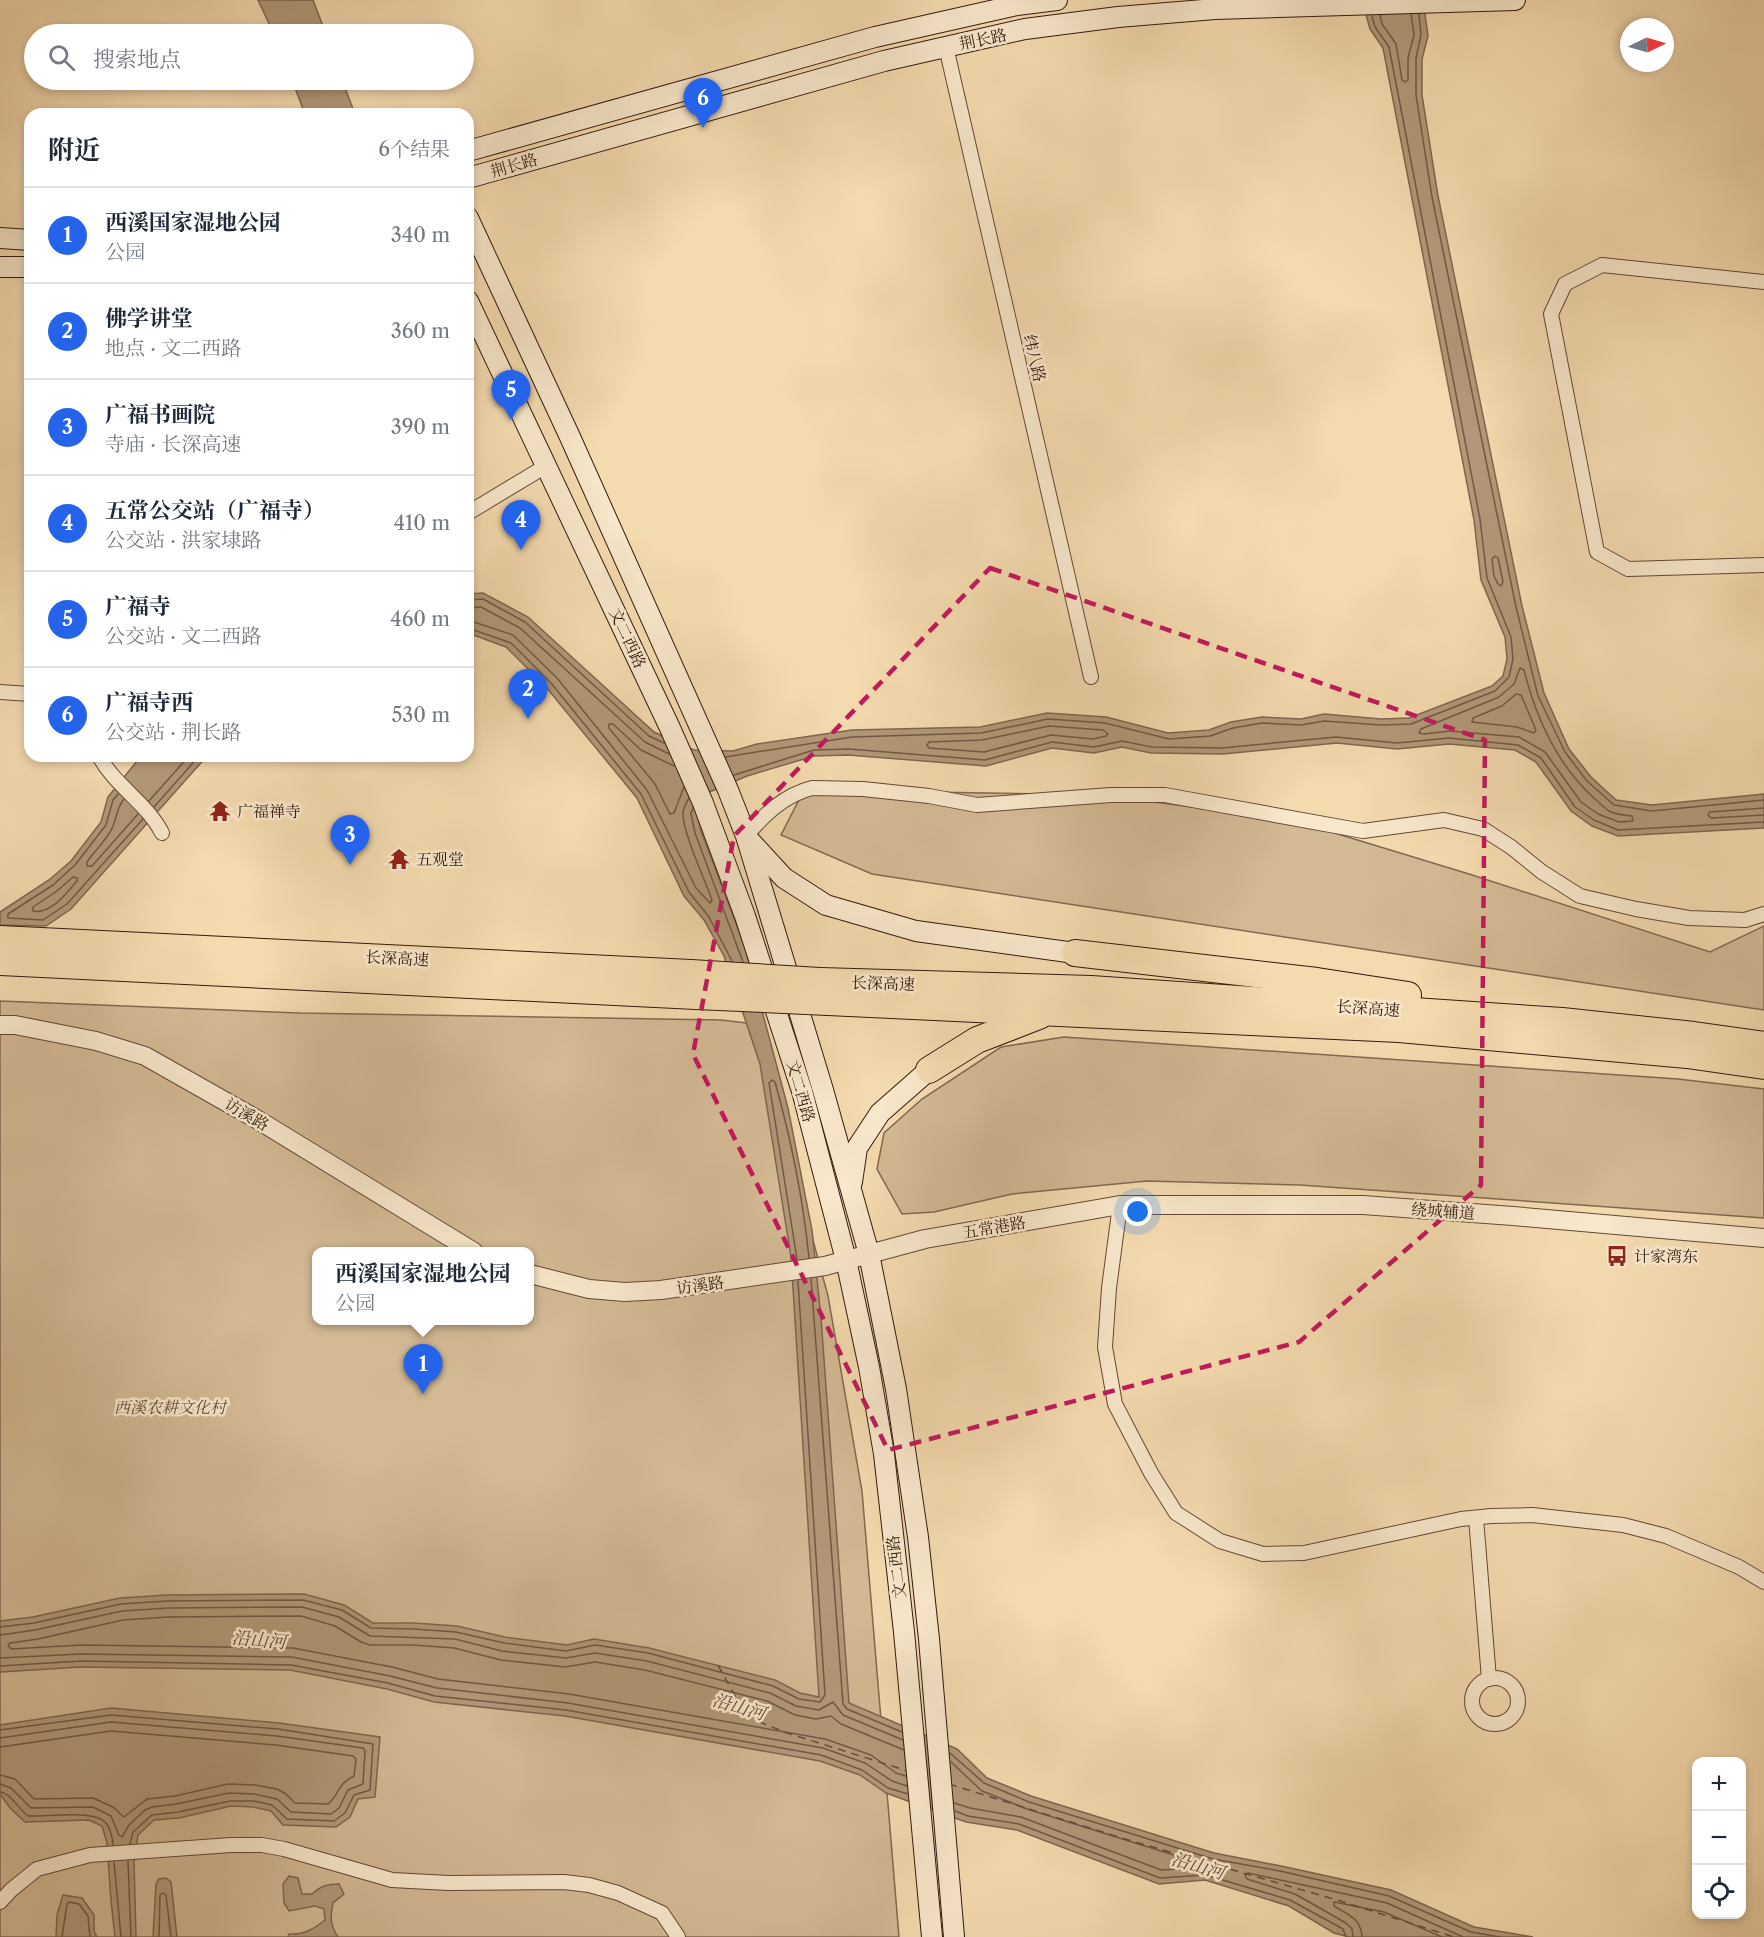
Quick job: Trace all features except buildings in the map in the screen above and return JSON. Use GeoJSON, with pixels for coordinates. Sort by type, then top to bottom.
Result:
{"type":"FeatureCollection","features":[{"type":"Feature","properties":{"kind":"highway","name":"长深高速"},"geometry":{"type":"LineString","coordinates":[[0,939],[824,991],[1047,1012],[1400,1029],[1687,1055],[1764,1066]]}},
{"type":"Feature","properties":{"kind":"highway"},"geometry":{"type":"LineString","coordinates":[[1075,953],[1317,981],[1562,1021]]}},
{"type":"Feature","properties":{"kind":"highway","name":"长深高速"},"geometry":{"type":"LineString","coordinates":[[0,962],[694,984]]}},
{"type":"Feature","properties":{"kind":"highway","name":"长深高速"},"geometry":{"type":"LineString","coordinates":[[824,991],[1091,989],[1562,1021],[1764,1045]]}},
{"type":"Feature","properties":{"kind":"highway"},"geometry":{"type":"LineString","coordinates":[[929,1070],[976,1040],[1047,1012]]}},
{"type":"Feature","properties":{"kind":"main road","name":"荆长路"},"geometry":{"type":"LineString","coordinates":[[474,149],[875,37],[1017,5],[1057,0]]}},
{"type":"Feature","properties":{"kind":"main road","name":"荆长路"},"geometry":{"type":"LineString","coordinates":[[474,176],[884,61],[1025,29],[1118,17],[1215,9],[1515,0]]}},
{"type":"Feature","properties":{"kind":"main road","name":"文二西路"},"geometry":{"type":"LineString","coordinates":[[474,231],[728,790],[746,836],[823,1090],[869,1254],[896,1389],[908,1464],[929,1639],[954,1937]]}},
{"type":"Feature","properties":{"kind":"main road"},"geometry":{"type":"LineString","coordinates":[[0,238],[24,240]]}},
{"type":"Feature","properties":{"kind":"main road"},"geometry":{"type":"LineString","coordinates":[[0,267],[24,267]]}},
{"type":"Feature","properties":{"kind":"main road","name":"文二西路"},"geometry":{"type":"LineString","coordinates":[[474,314],[670,728],[703,803],[745,916],[802,1091],[846,1260],[869,1367],[884,1454],[904,1632],[932,1937]]}},
{"type":"Feature","properties":{"kind":"main road"},"geometry":{"type":"LineString","coordinates":[[746,836],[784,878],[826,905],[916,931],[1075,953]]}},
{"type":"Feature","properties":{"kind":"main road"},"geometry":{"type":"LineString","coordinates":[[851,1191],[857,1148],[880,1113],[929,1070]]}},
{"type":"Feature","properties":{"kind":"street","name":"纬八路"},"geometry":{"type":"LineString","coordinates":[[946,47],[1090,677]]}},
{"type":"Feature","properties":{"kind":"street"},"geometry":{"type":"LineString","coordinates":[[1764,282],[1602,265],[1566,284],[1551,314],[1597,552],[1628,568],[1764,564]]}},
{"type":"Feature","properties":{"kind":"street"},"geometry":{"type":"LineString","coordinates":[[474,509],[546,466]]}},
{"type":"Feature","properties":{"kind":"street"},"geometry":{"type":"LineString","coordinates":[[0,692],[24,694]]}},
{"type":"Feature","properties":{"kind":"street"},"geometry":{"type":"LineString","coordinates":[[102,762],[110,775],[155,820],[162,833]]}},
{"type":"Feature","properties":{"kind":"street"},"geometry":{"type":"LineString","coordinates":[[746,836],[767,812],[804,790],[812,788],[863,789],[928,796],[977,805],[1111,795],[1166,795],[1363,831],[1444,820],[1484,829],[1542,872],[1580,896],[1689,918],[1745,920],[1764,914]]}},
{"type":"Feature","properties":{"kind":"street","name":"访溪路"},"geometry":{"type":"LineString","coordinates":[[0,1025],[15,1025],[96,1041],[145,1056],[258,1120],[467,1247]]}},
{"type":"Feature","properties":{"kind":"street"},"geometry":{"type":"LineString","coordinates":[[1120,1205],[1108,1288],[1105,1347],[1115,1404],[1151,1473],[1176,1513],[1220,1541],[1263,1554],[1304,1553],[1431,1525],[1476,1518],[1532,1515],[1623,1525],[1666,1536],[1739,1567],[1764,1582]]}},
{"type":"Feature","properties":{"kind":"street","name":"五常港路"},"geometry":{"type":"LineString","coordinates":[[869,1254],[925,1239],[1120,1205]]}},
{"type":"Feature","properties":{"kind":"street","name":"绕城辅道"},"geometry":{"type":"LineString","coordinates":[[1120,1205],[1363,1205],[1513,1215],[1764,1238]]}},
{"type":"Feature","properties":{"kind":"street","name":"访溪路"},"geometry":{"type":"LineString","coordinates":[[534,1275],[589,1289],[625,1292],[661,1290],[825,1266],[869,1254]]}},
{"type":"Feature","properties":{"kind":"street"},"geometry":{"type":"LineString","coordinates":[[1476,1518],[1489,1679]]}},
{"type":"Feature","properties":{"kind":"street"},"geometry":{"type":"LineString","coordinates":[[0,1902],[37,1869],[90,1856],[231,1845],[262,1845],[284,1849],[392,1880],[448,1883],[564,1882],[589,1885],[618,1893],[662,1913],[678,1937]]}},
{"type":"Feature","properties":{"kind":"highlighted area"},"geometry":{"type":"Polygon","coordinates":[[[990,568],[1485,740],[1481,1185],[1299,1342],[888,1450],[693,1054],[734,836],[990,568]]]}},
{"type":"Feature","properties":{"kind":"green space"},"geometry":{"type":"Polygon","coordinates":[[[804,790],[1100,795],[1292,820],[1469,874],[1710,952],[1764,926],[1764,1010],[872,874],[781,835],[804,790]]]}},
{"type":"Feature","properties":{"kind":"green space","name":"西溪农耕文化村"},"geometry":{"type":"Polygon","coordinates":[[[0,1001],[300,1013],[721,1020],[755,1024],[828,1296],[862,1491],[899,1937],[0,1937],[0,1001]]]}},
{"type":"Feature","properties":{"kind":"green space"},"geometry":{"type":"Polygon","coordinates":[[[1064,1037],[1678,1079],[1764,1089],[1764,1218],[1300,1185],[1147,1181],[1012,1194],[934,1212],[902,1214],[877,1169],[884,1133],[922,1099],[1001,1047],[1064,1037]]]}},
{"type":"Feature","properties":{"kind":"water"},"geometry":{"type":"Polygon","coordinates":[[[258,0],[313,0],[322,24],[269,24],[258,0]]]}},
{"type":"Feature","properties":{"kind":"water","name":"沿山河"},"geometry":{"type":"Polygon","coordinates":[[[1362,0],[1423,0],[1428,36],[1422,59],[1422,95],[1438,196],[1522,606],[1544,693],[1569,749],[1591,777],[1616,800],[1652,805],[1764,794],[1764,828],[1618,836],[1592,826],[1571,811],[1536,762],[1515,750],[1449,744],[1397,749],[1337,743],[1223,754],[1151,753],[1122,747],[1094,753],[1052,748],[986,766],[848,755],[814,756],[747,776],[705,794],[697,813],[701,831],[745,947],[788,1108],[812,1230],[821,1318],[849,1703],[957,1749],[987,1778],[1031,1796],[1214,1853],[1391,1890],[1474,1927],[1533,1937],[1349,1937],[1334,1933],[1289,1906],[1205,1880],[1159,1884],[1017,1830],[966,1822],[886,1793],[860,1775],[820,1761],[565,1716],[434,1702],[387,1689],[290,1670],[81,1667],[0,1672],[0,1621],[33,1617],[120,1598],[167,1595],[304,1594],[344,1605],[373,1623],[457,1626],[505,1637],[567,1645],[594,1639],[649,1648],[775,1680],[800,1693],[819,1697],[791,1257],[760,1064],[724,956],[704,920],[684,896],[637,798],[546,687],[506,647],[474,635],[474,594],[483,593],[528,617],[654,732],[694,750],[733,751],[757,744],[852,730],[980,727],[1047,713],[1106,717],[1168,733],[1209,730],[1231,722],[1262,717],[1301,719],[1324,714],[1381,719],[1409,718],[1492,686],[1503,676],[1507,659],[1505,637],[1481,580],[1474,520],[1383,48],[1370,29],[1362,0]]]}},
{"type":"Feature","properties":{"kind":"water"},"geometry":{"type":"Polygon","coordinates":[[[296,90],[346,90],[353,108],[303,108],[296,90]]]}},
{"type":"Feature","properties":{"kind":"water"},"geometry":{"type":"Polygon","coordinates":[[[136,762],[202,762],[71,909],[46,926],[0,925],[0,912],[49,880],[71,861],[101,822],[108,797],[136,762]]]}},
{"type":"Feature","properties":{"kind":"water"},"geometry":{"type":"Polygon","coordinates":[[[111,1708],[279,1723],[380,1737],[375,1797],[358,1799],[350,1817],[336,1827],[283,1825],[271,1811],[231,1806],[179,1818],[154,1820],[138,1835],[134,1862],[136,1937],[115,1937],[107,1843],[102,1826],[89,1820],[25,1822],[10,1808],[0,1794],[0,1725],[111,1708]]]}},
{"type":"Feature","properties":{"kind":"water"},"geometry":{"type":"Polygon","coordinates":[[[289,1876],[298,1878],[302,1894],[312,1894],[324,1886],[339,1884],[344,1894],[333,1903],[331,1917],[333,1929],[338,1937],[288,1937],[289,1934],[308,1931],[325,1920],[324,1909],[315,1906],[289,1911],[284,1903],[283,1884],[289,1876]]]}},
{"type":"Feature","properties":{"kind":"water"},"geometry":{"type":"Polygon","coordinates":[[[166,1878],[171,1882],[177,1937],[153,1937],[156,1884],[159,1879],[166,1878]]]}},
{"type":"Feature","properties":{"kind":"water"},"geometry":{"type":"Polygon","coordinates":[[[63,1895],[82,1898],[94,1915],[94,1931],[97,1937],[56,1937],[57,1915],[63,1895]]]}},
{"type":"Feature","properties":{"kind":"ferry route"},"geometry":{"type":"LineString","coordinates":[[718,1665],[735,1696],[762,1723],[908,1771]]}},
{"type":"Feature","properties":{"kind":"ferry route"},"geometry":{"type":"LineString","coordinates":[[949,1784],[1454,1937]]}},
{"type":"Feature","properties":{"kind":"place","name":"广福寺西"},"geometry":{"type":"Point","coordinates":[703,128]}},
{"type":"Feature","properties":{"kind":"place","name":"广福寺"},"geometry":{"type":"Point","coordinates":[511,420]}},
{"type":"Feature","properties":{"kind":"place","name":"五常公交站（广福寺）"},"geometry":{"type":"Point","coordinates":[521,550]}},
{"type":"Feature","properties":{"kind":"place","name":"佛学讲堂"},"geometry":{"type":"Point","coordinates":[528,719]}},
{"type":"Feature","properties":{"kind":"place","name":"广福禅寺"},"geometry":{"type":"Point","coordinates":[220,811]}},
{"type":"Feature","properties":{"kind":"place","name":"五观堂"},"geometry":{"type":"Point","coordinates":[399,859]}},
{"type":"Feature","properties":{"kind":"place","name":"广福书画院"},"geometry":{"type":"Point","coordinates":[350,865]}},
{"type":"Feature","properties":{"kind":"place","name":"计家湾东"},"geometry":{"type":"Point","coordinates":[1617,1256]}},
{"type":"Feature","properties":{"kind":"place","name":"西溪国家湿地公园"},"geometry":{"type":"Point","coordinates":[423,1394]}}]}
